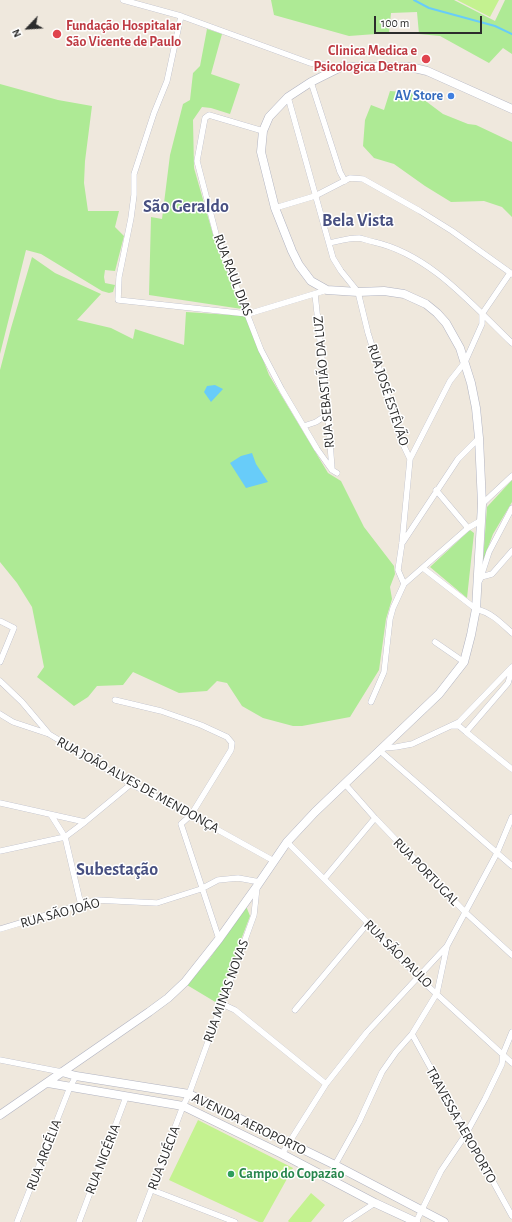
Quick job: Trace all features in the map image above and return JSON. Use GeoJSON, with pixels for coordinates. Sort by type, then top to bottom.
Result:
{"type":"FeatureCollection","features":[{"type":"Feature","properties":{"kind":"main road"},"geometry":{"type":"LineString","coordinates":[[0,1115],[168,998],[185,982],[219,939],[287,842],[315,812],[439,694],[464,662],[472,635],[476,609],[482,504],[476,408],[471,383],[460,348],[446,323],[437,313],[426,304],[404,294],[384,291],[358,292],[327,290],[311,281],[299,265],[292,251],[275,208],[261,152],[263,131],[269,117],[288,97],[310,82],[341,68],[410,67],[427,71],[512,109]]}},
{"type":"Feature","properties":{"kind":"main road","name":"AVENIDA AEROPORTO"},"geometry":{"type":"LineString","coordinates":[[62,1072],[76,1076],[189,1094],[335,1165],[444,1222]]}},
{"type":"Feature","properties":{"kind":"main road","name":"AVENIDA AEROPORTO"},"geometry":{"type":"LineString","coordinates":[[48,1083],[183,1106],[282,1154],[375,1203],[416,1222]]}},
{"type":"Feature","properties":{"kind":"street"},"geometry":{"type":"LineString","coordinates":[[124,0],[181,16],[310,63],[341,68]]}},
{"type":"Feature","properties":{"kind":"street"},"geometry":{"type":"LineString","coordinates":[[181,16],[167,81],[154,113],[134,174],[134,195],[119,277],[118,300],[248,314],[327,290]]}},
{"type":"Feature","properties":{"kind":"street"},"geometry":{"type":"LineString","coordinates":[[310,82],[340,172],[345,181]]}},
{"type":"Feature","properties":{"kind":"street","name":"RUA JOSÉ ESTÊVÃO"},"geometry":{"type":"LineString","coordinates":[[288,97],[333,258],[341,271],[358,292],[370,340],[401,440],[410,459],[398,570],[404,584]]}},
{"type":"Feature","properties":{"kind":"street","name":"RUA RAUL DIAS"},"geometry":{"type":"LineString","coordinates":[[263,131],[209,116],[205,118],[197,161],[216,234],[262,350],[282,390],[317,449],[334,472]]}},
{"type":"Feature","properties":{"kind":"street"},"geometry":{"type":"LineString","coordinates":[[275,208],[315,196],[350,178],[363,179],[452,231],[511,273],[482,314],[482,324],[465,362],[450,381],[410,459]]}},
{"type":"Feature","properties":{"kind":"street"},"geometry":{"type":"LineString","coordinates":[[329,243],[344,239],[360,238],[388,245],[428,266],[454,288],[512,343]]}},
{"type":"Feature","properties":{"kind":"street","name":"RUA SEBASTIÃO DA LUZ"},"geometry":{"type":"LineString","coordinates":[[315,294],[334,472]]}},
{"type":"Feature","properties":{"kind":"street"},"geometry":{"type":"LineString","coordinates":[[304,426],[316,422],[328,414]]}},
{"type":"Feature","properties":{"kind":"street"},"geometry":{"type":"LineString","coordinates":[[402,543],[458,459],[479,438]]}},
{"type":"Feature","properties":{"kind":"street"},"geometry":{"type":"LineString","coordinates":[[317,449],[324,449],[330,445]]}},
{"type":"Feature","properties":{"kind":"street"},"geometry":{"type":"LineString","coordinates":[[482,504],[512,476]]}},
{"type":"Feature","properties":{"kind":"street"},"geometry":{"type":"LineString","coordinates":[[436,490],[468,528]]}},
{"type":"Feature","properties":{"kind":"street"},"geometry":{"type":"LineString","coordinates":[[477,586],[489,552],[512,508]]}},
{"type":"Feature","properties":{"kind":"street"},"geometry":{"type":"LineString","coordinates":[[371,702],[384,672],[390,619],[393,608],[404,584],[468,528],[480,521]]}},
{"type":"Feature","properties":{"kind":"street"},"geometry":{"type":"LineString","coordinates":[[481,577],[492,574],[512,551]]}},
{"type":"Feature","properties":{"kind":"street"},"geometry":{"type":"LineString","coordinates":[[423,568],[476,609],[487,612],[512,633]]}},
{"type":"Feature","properties":{"kind":"street"},"geometry":{"type":"LineString","coordinates":[[0,621],[14,628],[0,662]]}},
{"type":"Feature","properties":{"kind":"street"},"geometry":{"type":"LineString","coordinates":[[436,642],[464,662]]}},
{"type":"Feature","properties":{"kind":"street"},"geometry":{"type":"LineString","coordinates":[[381,749],[412,744],[459,722],[512,667]]}},
{"type":"Feature","properties":{"kind":"street"},"geometry":{"type":"LineString","coordinates":[[466,732],[508,683],[512,670]]}},
{"type":"Feature","properties":{"kind":"street"},"geometry":{"type":"LineString","coordinates":[[0,681],[22,702],[49,734]]}},
{"type":"Feature","properties":{"kind":"street"},"geometry":{"type":"LineString","coordinates":[[115,700],[161,711],[201,725],[227,737],[232,743],[231,750],[191,815],[180,824],[219,939]]}},
{"type":"Feature","properties":{"kind":"street","name":"RUA JOÃO ALVES DE MENDONÇA"},"geometry":{"type":"LineString","coordinates":[[0,714],[13,722],[49,734],[131,784],[274,861]]}},
{"type":"Feature","properties":{"kind":"street"},"geometry":{"type":"LineString","coordinates":[[459,722],[466,732]]}},
{"type":"Feature","properties":{"kind":"street"},"geometry":{"type":"LineString","coordinates":[[452,726],[459,726],[512,769]]}},
{"type":"Feature","properties":{"kind":"street"},"geometry":{"type":"LineString","coordinates":[[381,749],[512,866]]}},
{"type":"Feature","properties":{"kind":"street"},"geometry":{"type":"LineString","coordinates":[[0,852],[65,837],[131,784]]}},
{"type":"Feature","properties":{"kind":"street","name":"RUA PORTUGAL"},"geometry":{"type":"LineString","coordinates":[[345,784],[375,818],[465,912],[512,954]]}},
{"type":"Feature","properties":{"kind":"street"},"geometry":{"type":"LineString","coordinates":[[0,803],[85,822]]}},
{"type":"Feature","properties":{"kind":"street"},"geometry":{"type":"LineString","coordinates":[[51,815],[65,837],[81,905]]}},
{"type":"Feature","properties":{"kind":"street"},"geometry":{"type":"LineString","coordinates":[[324,879],[375,818]]}},
{"type":"Feature","properties":{"kind":"street"},"geometry":{"type":"LineString","coordinates":[[282,1154],[288,1142],[326,1084],[367,1032],[447,946],[497,853],[512,818]]}},
{"type":"Feature","properties":{"kind":"street","name":"RUA SÃO PAULO"},"geometry":{"type":"LineString","coordinates":[[287,842],[368,923],[418,977],[512,1062]]}},
{"type":"Feature","properties":{"kind":"street","name":"RUA SÃO JOÃO"},"geometry":{"type":"LineString","coordinates":[[0,929],[96,900],[157,903],[201,889],[218,880],[238,878],[259,884]]}},
{"type":"Feature","properties":{"kind":"street","name":"RUA MINAS NOVAS"},"geometry":{"type":"LineString","coordinates":[[189,1094],[254,915],[259,884]]}},
{"type":"Feature","properties":{"kind":"street"},"geometry":{"type":"LineString","coordinates":[[296,1010],[368,923]]}},
{"type":"Feature","properties":{"kind":"street"},"geometry":{"type":"LineString","coordinates":[[335,1165],[359,1122],[382,1072],[396,1052],[412,1034],[437,993],[447,946]]}},
{"type":"Feature","properties":{"kind":"street"},"geometry":{"type":"LineString","coordinates":[[222,1004],[235,1010],[326,1084]]}},
{"type":"Feature","properties":{"kind":"street"},"geometry":{"type":"LineString","coordinates":[[416,1222],[442,1171],[466,1134],[485,1099],[502,1064],[503,1054],[512,1032]]}},
{"type":"Feature","properties":{"kind":"street","name":"TRAVESSA AEROPORTO"},"geometry":{"type":"LineString","coordinates":[[412,1034],[512,1216]]}},
{"type":"Feature","properties":{"kind":"street"},"geometry":{"type":"LineString","coordinates":[[0,1060],[62,1072]]}},
{"type":"Feature","properties":{"kind":"street","name":"RUA ARGÉLIA"},"geometry":{"type":"LineString","coordinates":[[18,1222],[70,1087],[76,1076]]}},
{"type":"Feature","properties":{"kind":"street","name":"RUA SUÉCIA"},"geometry":{"type":"LineString","coordinates":[[139,1222],[183,1106],[189,1094]]}},
{"type":"Feature","properties":{"kind":"street","name":"RUA NIGÉRIA"},"geometry":{"type":"LineString","coordinates":[[79,1222],[126,1097]]}},
{"type":"Feature","properties":{"kind":"street"},"geometry":{"type":"LineString","coordinates":[[152,1190],[235,1222]]}},
{"type":"Feature","properties":{"kind":"street"},"geometry":{"type":"LineString","coordinates":[[346,1222],[375,1203]]}},
{"type":"Feature","properties":{"kind":"green space"},"geometry":{"type":"Polygon","coordinates":[[[271,0],[454,0],[495,21],[505,0],[512,0],[512,54],[503,48],[489,63],[440,36],[419,34],[417,12],[391,13],[389,33],[349,36],[274,15],[271,0]]]}},
{"type":"Feature","properties":{"kind":"green space"},"geometry":{"type":"Polygon","coordinates":[[[457,0],[499,0],[490,17],[457,0]]]}},
{"type":"Feature","properties":{"kind":"green space"},"geometry":{"type":"Polygon","coordinates":[[[207,29],[222,34],[211,74],[240,84],[230,114],[211,108],[202,107],[193,120],[194,168],[216,245],[242,309],[149,295],[151,217],[162,219],[170,155],[183,104],[190,100],[193,73],[200,66],[207,29]]]}},
{"type":"Feature","properties":{"kind":"green space"},"geometry":{"type":"Polygon","coordinates":[[[0,84],[58,100],[92,106],[85,161],[84,183],[88,211],[119,211],[115,227],[124,236],[115,271],[105,270],[105,283],[115,285],[113,292],[109,293],[102,291],[41,254],[26,250],[0,354],[0,84]]]}},
{"type":"Feature","properties":{"kind":"green space"},"geometry":{"type":"Polygon","coordinates":[[[390,91],[415,93],[443,114],[468,124],[476,125],[512,142],[512,217],[502,207],[484,201],[451,202],[394,164],[374,158],[363,146],[365,120],[371,105],[384,110],[390,91]]]}},
{"type":"Feature","properties":{"kind":"green space"},"geometry":{"type":"Polygon","coordinates":[[[32,257],[55,273],[101,294],[77,320],[111,328],[133,339],[135,329],[184,345],[186,312],[246,316],[269,375],[328,473],[341,481],[364,527],[394,566],[395,574],[390,587],[392,599],[386,619],[379,670],[350,717],[302,726],[293,726],[263,718],[242,706],[227,683],[217,681],[207,691],[179,693],[133,672],[123,685],[97,686],[88,697],[74,706],[37,677],[44,667],[32,607],[17,583],[0,562],[0,370],[32,257]]]}},
{"type":"Feature","properties":{"kind":"green space"},"geometry":{"type":"Polygon","coordinates":[[[512,480],[512,502],[493,534],[483,561],[487,507],[512,480]]]}},
{"type":"Feature","properties":{"kind":"green space"},"geometry":{"type":"Polygon","coordinates":[[[470,530],[474,533],[467,598],[430,567],[470,530]]]}},
{"type":"Feature","properties":{"kind":"green space"},"geometry":{"type":"Polygon","coordinates":[[[246,906],[250,916],[217,1003],[187,985],[210,958],[246,906]]]}},
{"type":"Feature","properties":{"kind":"green space","name":"Campo do Copazão"},"geometry":{"type":"Polygon","coordinates":[[[198,1120],[293,1168],[263,1222],[259,1222],[169,1180],[198,1120]]]}},
{"type":"Feature","properties":{"kind":"green space"},"geometry":{"type":"Polygon","coordinates":[[[311,1193],[325,1205],[311,1222],[289,1222],[288,1221],[311,1193]]]}},
{"type":"Feature","properties":{"kind":"water"},"geometry":{"type":"Polygon","coordinates":[[[215,385],[223,389],[211,402],[204,392],[207,386],[215,385]]]}},
{"type":"Feature","properties":{"kind":"water"},"geometry":{"type":"Polygon","coordinates":[[[252,453],[256,464],[268,482],[246,488],[230,463],[241,456],[252,453]]]}},
{"type":"Feature","properties":{"kind":"waterway"},"geometry":{"type":"LineString","coordinates":[[414,0],[429,8],[495,26],[512,34]]}},
{"type":"Feature","properties":{"kind":"place","name":"Fundação Hospitalar São Vicente de Paulo"},"geometry":{"type":"Point","coordinates":[57,34]}},
{"type":"Feature","properties":{"kind":"place","name":"Clinica Medica e Psicologica Detran"},"geometry":{"type":"Point","coordinates":[426,59]}},
{"type":"Feature","properties":{"kind":"place","name":"AV Store"},"geometry":{"type":"Point","coordinates":[451,96]}},
{"type":"Feature","properties":{"kind":"place","name":"Campo do Copazão"},"geometry":{"type":"Point","coordinates":[231,1174]}},
{"type":"Feature","properties":{"kind":"district","name":"São Geraldo"},"geometry":{"type":"Point","coordinates":[186,207]}},
{"type":"Feature","properties":{"kind":"district","name":"Bela Vista"},"geometry":{"type":"Point","coordinates":[358,221]}},
{"type":"Feature","properties":{"kind":"district","name":"Subestação"},"geometry":{"type":"Point","coordinates":[117,870]}}]}
